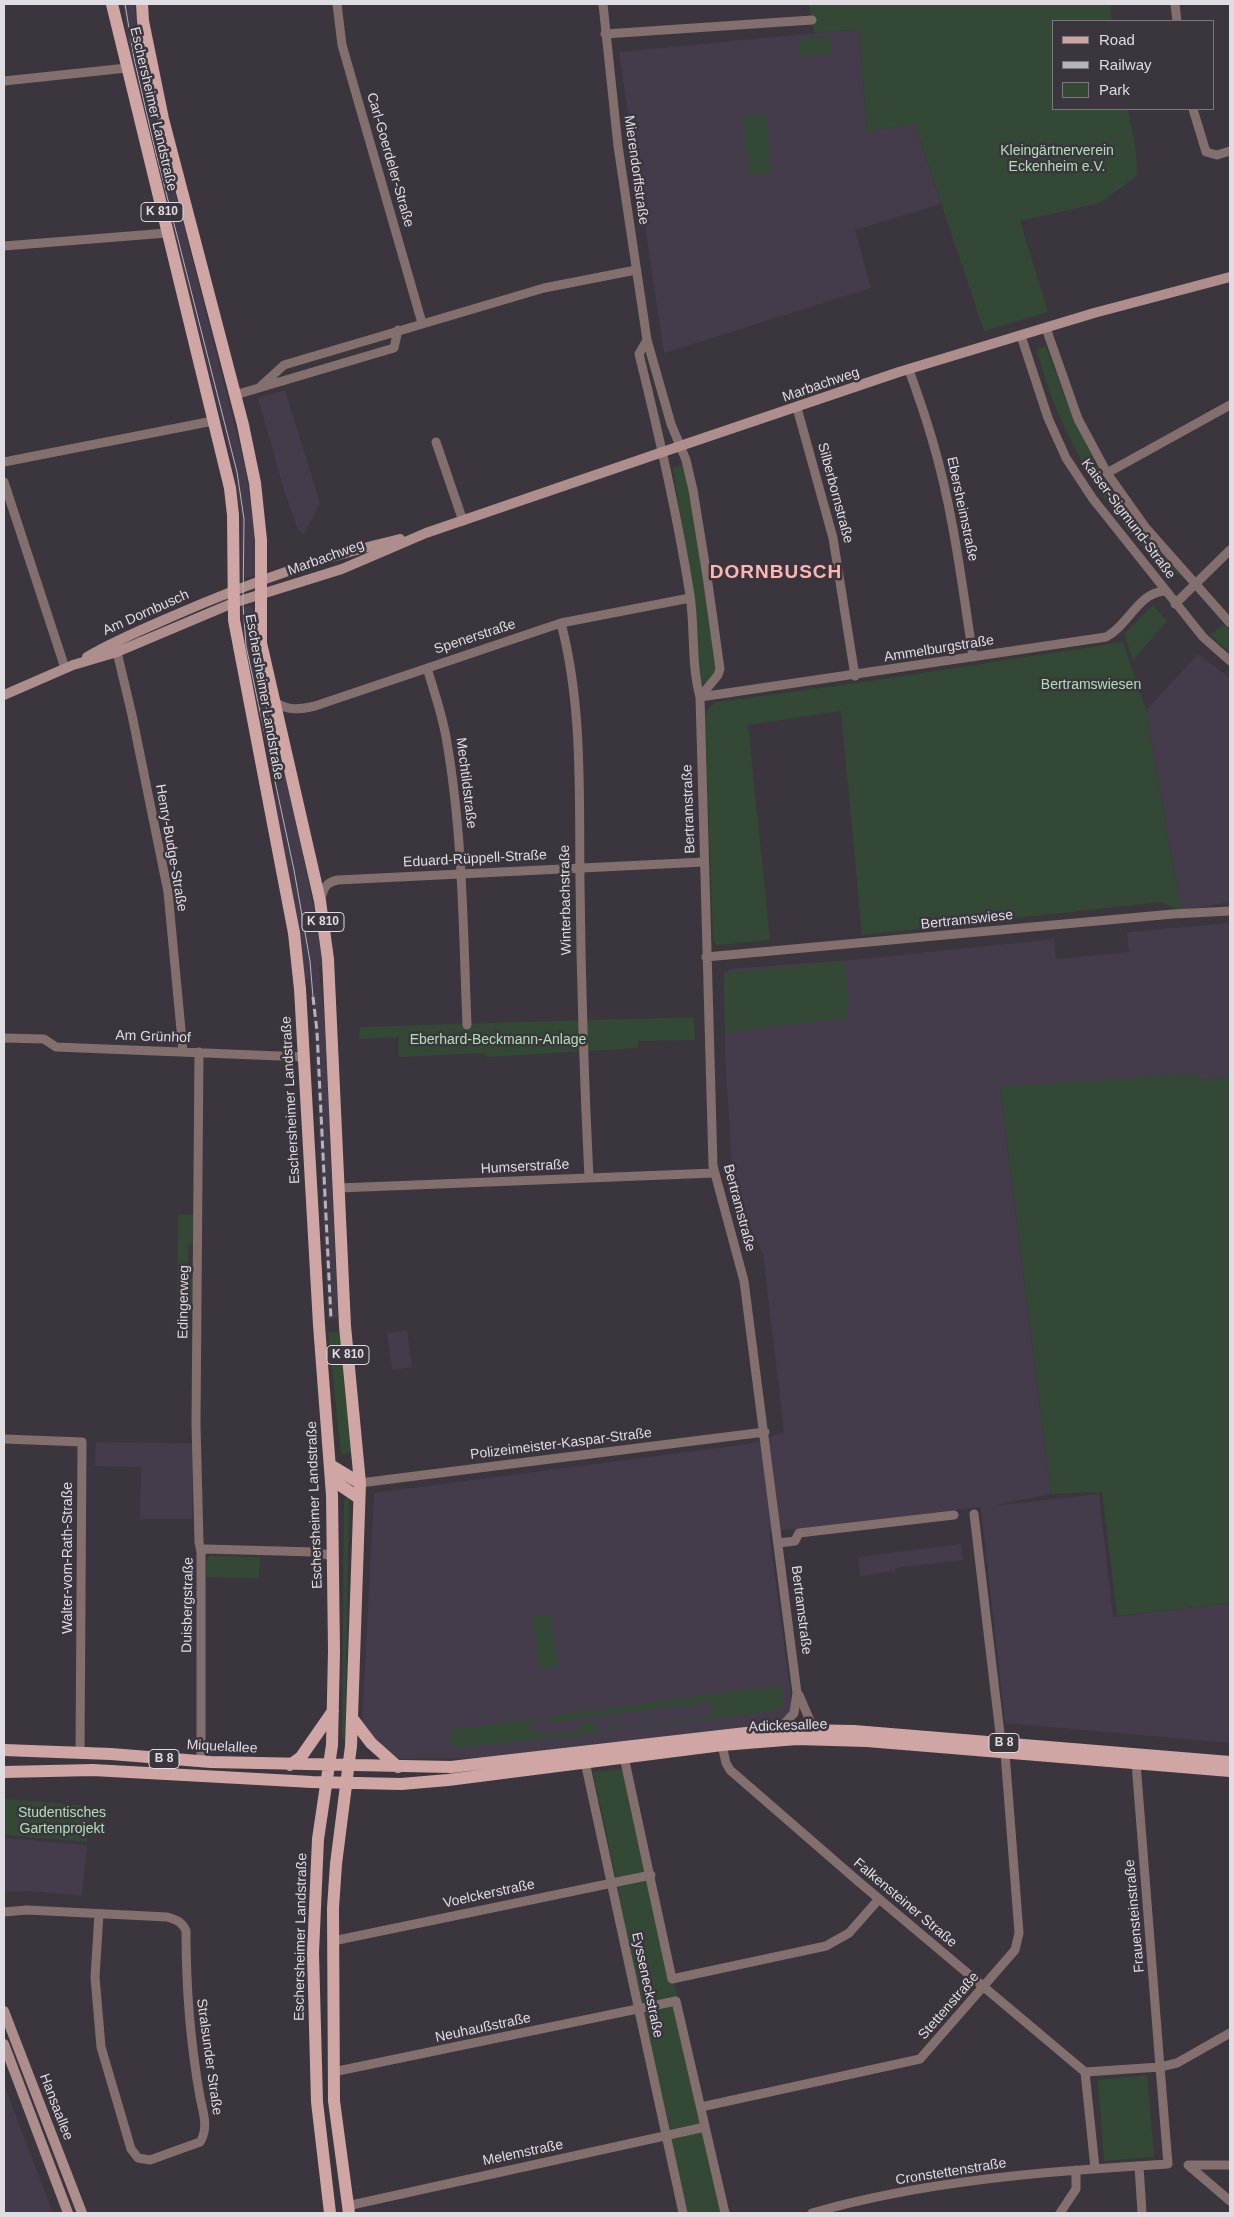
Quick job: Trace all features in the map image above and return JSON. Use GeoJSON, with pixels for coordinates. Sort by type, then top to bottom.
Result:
{"type":"FeatureCollection","features":[{"type":"Feature","properties":{"kind":"main road","name":"Eschersheimer Landstraße"},"geometry":{"type":"LineString","coordinates":[[112,4],[230,488],[233,515],[233,596],[238,646],[294,933],[304,1057],[318,1325],[331,1479],[334,1556],[333,1711],[329,1766],[315,1876],[313,1953],[317,2102],[330,2213]]}},
{"type":"Feature","properties":{"kind":"main road","name":"Eschersheimer Landstraße"},"geometry":{"type":"LineString","coordinates":[[142,4],[148,47],[170,147],[235,395],[258,497],[261,540],[261,643],[273,701],[290,761],[320,901],[328,959],[345,1326],[360,1482],[350,1767],[335,1869],[333,1941],[334,2101],[348,2210]]}},
{"type":"Feature","properties":{"kind":"main road","name":"Marbachweg"},"geometry":{"type":"LineString","coordinates":[[233,596],[342,569],[426,533],[909,370],[1046,328],[1230,277]]}},
{"type":"Feature","properties":{"kind":"main road","name":"Am Dornbusch"},"geometry":{"type":"LineString","coordinates":[[4,695],[69,667],[117,652],[233,596]]}},
{"type":"Feature","properties":{"kind":"main road","name":"Am Dornbusch"},"geometry":{"type":"LineString","coordinates":[[69,667],[109,644],[233,596]]}},
{"type":"Feature","properties":{"kind":"main road"},"geometry":{"type":"LineString","coordinates":[[330,1465],[360,1482]]}},
{"type":"Feature","properties":{"kind":"main road"},"geometry":{"type":"LineString","coordinates":[[331,1479],[359,1498]]}},
{"type":"Feature","properties":{"kind":"main road"},"geometry":{"type":"LineString","coordinates":[[332,1495],[360,1482]]}},
{"type":"Feature","properties":{"kind":"main road"},"geometry":{"type":"LineString","coordinates":[[290,1765],[301,1757],[333,1711]]}},
{"type":"Feature","properties":{"kind":"main road"},"geometry":{"type":"LineString","coordinates":[[352,1718],[371,1743],[398,1767]]}},
{"type":"Feature","properties":{"kind":"main road","name":"Adickesallee"},"geometry":{"type":"LineString","coordinates":[[350,1767],[451,1767],[778,1731],[854,1730],[1230,1772]]}},
{"type":"Feature","properties":{"kind":"main road","name":"Adickesallee"},"geometry":{"type":"LineString","coordinates":[[347,1783],[401,1784],[448,1780],[722,1745],[777,1740],[844,1740],[1230,1762]]}},
{"type":"Feature","properties":{"kind":"main road","name":"Miquelallee"},"geometry":{"type":"LineString","coordinates":[[4,1750],[200,1762],[350,1767]]}},
{"type":"Feature","properties":{"kind":"main road","name":"B 8"},"geometry":{"type":"LineString","coordinates":[[4,1772],[93,1770],[347,1783]]}},
{"type":"Feature","properties":{"kind":"main road","name":"Hansaallee"},"geometry":{"type":"LineString","coordinates":[[4,2011],[82,2213]]}},
{"type":"Feature","properties":{"kind":"main road","name":"Hansaallee"},"geometry":{"type":"LineString","coordinates":[[4,2044],[68,2213]]}},
{"type":"Feature","properties":{"kind":"street","name":"Carl-Goerdeler-Straße"},"geometry":{"type":"LineString","coordinates":[[337,4],[342,45],[422,323]]}},
{"type":"Feature","properties":{"kind":"street","name":"Mierendorffstraße"},"geometry":{"type":"LineString","coordinates":[[603,4],[605,34],[647,340],[680,447]]}},
{"type":"Feature","properties":{"kind":"street"},"geometry":{"type":"LineString","coordinates":[[1175,4],[1177,20]]}},
{"type":"Feature","properties":{"kind":"street"},"geometry":{"type":"LineString","coordinates":[[605,34],[812,20]]}},
{"type":"Feature","properties":{"kind":"street"},"geometry":{"type":"LineString","coordinates":[[4,81],[127,68]]}},
{"type":"Feature","properties":{"kind":"street"},"geometry":{"type":"LineString","coordinates":[[1193,110],[1206,152],[1217,155],[1230,151]]}},
{"type":"Feature","properties":{"kind":"street"},"geometry":{"type":"LineString","coordinates":[[4,246],[167,233]]}},
{"type":"Feature","properties":{"kind":"street"},"geometry":{"type":"LineString","coordinates":[[261,386],[284,365],[544,288],[636,270]]}},
{"type":"Feature","properties":{"kind":"street","name":"Kaiser-Sigmund-Straße"},"geometry":{"type":"LineString","coordinates":[[1046,328],[1078,420],[1107,473],[1146,528],[1230,623]]}},
{"type":"Feature","properties":{"kind":"street"},"geometry":{"type":"LineString","coordinates":[[235,395],[394,348],[398,330]]}},
{"type":"Feature","properties":{"kind":"street","name":"Kaiser-Sigmund-Straße"},"geometry":{"type":"LineString","coordinates":[[1021,336],[1048,418],[1066,458],[1092,499],[1203,638],[1230,661]]}},
{"type":"Feature","properties":{"kind":"street","name":"Mierendorffstraße"},"geometry":{"type":"LineString","coordinates":[[647,340],[639,354],[664,452]]}},
{"type":"Feature","properties":{"kind":"street","name":"Ebersheimstraße"},"geometry":{"type":"LineString","coordinates":[[909,370],[932,439],[944,486],[959,562],[973,657]]}},
{"type":"Feature","properties":{"kind":"street"},"geometry":{"type":"LineString","coordinates":[[1107,473],[1230,405]]}},
{"type":"Feature","properties":{"kind":"street","name":"Silberbornstraße"},"geometry":{"type":"LineString","coordinates":[[797,408],[833,538],[855,676]]}},
{"type":"Feature","properties":{"kind":"street"},"geometry":{"type":"LineString","coordinates":[[4,462],[213,421]]}},
{"type":"Feature","properties":{"kind":"street"},"geometry":{"type":"LineString","coordinates":[[436,442],[463,521]]}},
{"type":"Feature","properties":{"kind":"street"},"geometry":{"type":"LineString","coordinates":[[680,447],[687,464],[694,499],[720,669],[718,676],[700,697]]}},
{"type":"Feature","properties":{"kind":"street","name":"Bertramstraße"},"geometry":{"type":"LineString","coordinates":[[664,452],[690,598],[695,678],[700,697],[706,958],[714,1173],[744,1281],[798,1693],[814,1730]]}},
{"type":"Feature","properties":{"kind":"street"},"geometry":{"type":"LineString","coordinates":[[4,482],[69,667]]}},
{"type":"Feature","properties":{"kind":"street"},"geometry":{"type":"LineString","coordinates":[[1194,583],[1230,550]]}},
{"type":"Feature","properties":{"kind":"street","name":"Kaiser-Sigmund-Straße"},"geometry":{"type":"LineString","coordinates":[[1175,604],[1194,583]]}},
{"type":"Feature","properties":{"kind":"street","name":"Ammelburgstraße"},"geometry":{"type":"LineString","coordinates":[[700,697],[855,676],[1106,637],[1120,628],[1146,598],[1155,592],[1164,591]]}},
{"type":"Feature","properties":{"kind":"street","name":"Spenerstraße"},"geometry":{"type":"LineString","coordinates":[[273,701],[286,708],[303,709],[562,623],[690,598]]}},
{"type":"Feature","properties":{"kind":"street","name":"Winterbachstraße"},"geometry":{"type":"LineString","coordinates":[[562,623],[574,677],[580,867],[582,1032],[589,1178]]}},
{"type":"Feature","properties":{"kind":"street","name":"Henry-Budge-Straße"},"geometry":{"type":"LineString","coordinates":[[117,652],[132,715],[168,892],[182,1051]]}},
{"type":"Feature","properties":{"kind":"street","name":"Mechtildstraße"},"geometry":{"type":"LineString","coordinates":[[427,668],[446,736],[456,808],[461,874],[467,1025]]}},
{"type":"Feature","properties":{"kind":"street","name":"Eduard-Rüppell-Straße"},"geometry":{"type":"LineString","coordinates":[[320,901],[324,887],[330,881],[338,880],[704,862]]}},
{"type":"Feature","properties":{"kind":"street","name":"Bertramswiese"},"geometry":{"type":"LineString","coordinates":[[706,958],[1173,914],[1230,911]]}},
{"type":"Feature","properties":{"kind":"street","name":"Am Grünhof"},"geometry":{"type":"LineString","coordinates":[[4,1038],[44,1039],[56,1047],[304,1057]]}},
{"type":"Feature","properties":{"kind":"street","name":"Edingerweg"},"geometry":{"type":"LineString","coordinates":[[199,1052],[196,1424],[199,1542],[201,1552]]}},
{"type":"Feature","properties":{"kind":"street","name":"Humserstraße"},"geometry":{"type":"LineString","coordinates":[[339,1188],[714,1173]]}},
{"type":"Feature","properties":{"kind":"street","name":"Polizeimeister-Kaspar-Straße"},"geometry":{"type":"LineString","coordinates":[[360,1482],[765,1432]]}},
{"type":"Feature","properties":{"kind":"street","name":"Walter-vom-Rath-Straße"},"geometry":{"type":"LineString","coordinates":[[4,1439],[82,1442],[80,1754]]}},
{"type":"Feature","properties":{"kind":"street"},"geometry":{"type":"LineString","coordinates":[[974,1514],[1003,1748]]}},
{"type":"Feature","properties":{"kind":"street"},"geometry":{"type":"LineString","coordinates":[[779,1543],[795,1542],[799,1533],[954,1515]]}},
{"type":"Feature","properties":{"kind":"street","name":"Duisbergstraße"},"geometry":{"type":"LineString","coordinates":[[200,1762],[201,1552],[206,1549],[317,1552],[334,1556]]}},
{"type":"Feature","properties":{"kind":"street","name":"Bertramstraße"},"geometry":{"type":"LineString","coordinates":[[778,1731],[794,1713],[798,1693]]}},
{"type":"Feature","properties":{"kind":"street","name":"Falkensteiner Straße"},"geometry":{"type":"LineString","coordinates":[[722,1745],[726,1763],[730,1770],[879,1899],[1085,2072]]}},
{"type":"Feature","properties":{"kind":"street","name":"Stettenstraße"},"geometry":{"type":"LineString","coordinates":[[701,2107],[920,2059],[1015,1950],[1019,1940],[1003,1748]]}},
{"type":"Feature","properties":{"kind":"street","name":"Eysseneckstraße"},"geometry":{"type":"LineString","coordinates":[[624,1757],[672,1979],[826,1946],[849,1933],[879,1899]]}},
{"type":"Feature","properties":{"kind":"street","name":"Eysseneckstraße"},"geometry":{"type":"LineString","coordinates":[[585,1762],[683,2213]]}},
{"type":"Feature","properties":{"kind":"street","name":"Frauensteinstraße"},"geometry":{"type":"LineString","coordinates":[[1136,1763],[1168,2164]]}},
{"type":"Feature","properties":{"kind":"street","name":"Voelckerstraße"},"geometry":{"type":"LineString","coordinates":[[333,1941],[651,1875]]}},
{"type":"Feature","properties":{"kind":"street","name":"Stralsunder Straße"},"geometry":{"type":"LineString","coordinates":[[4,1912],[27,1910],[167,1917],[180,1921],[186,1931],[186,1991],[194,2066],[205,2131],[200,2142],[150,2160],[138,2158],[131,2149],[101,2047],[95,1977],[99,1914]]}},
{"type":"Feature","properties":{"kind":"street","name":"Eysseneckstraße"},"geometry":{"type":"LineString","coordinates":[[676,2001],[725,2213]]}},
{"type":"Feature","properties":{"kind":"street","name":"Neuhaußstraße"},"geometry":{"type":"LineString","coordinates":[[333,2072],[676,2001]]}},
{"type":"Feature","properties":{"kind":"street"},"geometry":{"type":"LineString","coordinates":[[1095,2168],[1085,2072],[1160,2067],[1177,2062],[1230,2033]]}},
{"type":"Feature","properties":{"kind":"street","name":"Melemstraße"},"geometry":{"type":"LineString","coordinates":[[348,2210],[705,2127]]}},
{"type":"Feature","properties":{"kind":"street","name":"Cronstettenstraße"},"geometry":{"type":"LineString","coordinates":[[812,2213],[839,2210],[952,2184],[1095,2168],[1168,2164]]}},
{"type":"Feature","properties":{"kind":"street"},"geometry":{"type":"LineString","coordinates":[[1230,2165],[1188,2165],[1230,2201]]}},
{"type":"Feature","properties":{"kind":"street"},"geometry":{"type":"LineString","coordinates":[[1138,2166],[1142,2213]]}},
{"type":"Feature","properties":{"kind":"street"},"geometry":{"type":"LineString","coordinates":[[1060,2213],[1076,2189],[1076,2170]]}},
{"type":"Feature","properties":{"kind":"shaded area"},"geometry":{"type":"Polygon","coordinates":[[[123,4],[134,4],[141,51],[157,121],[245,466],[256,541],[256,576],[241,578],[241,519],[233,465],[171,225],[130,54],[123,4]]]}},
{"type":"Feature","properties":{"kind":"shaded area"},"geometry":{"type":"Polygon","coordinates":[[[859,29],[867,131],[915,125],[941,204],[855,230],[871,288],[664,353],[619,52],[859,29]]]}},
{"type":"Feature","properties":{"kind":"shaded area"},"geometry":{"type":"Polygon","coordinates":[[[285,390],[320,503],[304,534],[298,530],[284,490],[258,398],[285,390]]]}},
{"type":"Feature","properties":{"kind":"shaded area"},"geometry":{"type":"Polygon","coordinates":[[[252,605],[255,645],[283,775],[287,775],[317,925],[323,966],[319,966],[325,1027],[338,1318],[328,1319],[314,1027],[309,980],[304,980],[273,794],[276,793],[244,645],[241,609],[252,605]]]}},
{"type":"Feature","properties":{"kind":"shaded area"},"geometry":{"type":"Polygon","coordinates":[[[1198,654],[1230,678],[1230,902],[1181,911],[1146,710],[1198,654]]]}},
{"type":"Feature","properties":{"kind":"shaded area"},"geometry":{"type":"Polygon","coordinates":[[[1230,923],[1230,1077],[1199,1080],[1198,1073],[1000,1088],[1051,1494],[991,1506],[1099,1494],[1113,1617],[1230,1603],[1230,1743],[1005,1723],[981,1507],[769,1532],[795,1725],[766,1725],[476,1758],[401,1759],[385,1751],[362,1721],[374,1493],[748,1444],[784,1432],[763,1254],[737,1200],[732,1165],[725,1057],[724,973],[730,969],[851,960],[1054,939],[1056,959],[1129,952],[1127,932],[1230,923]]]}},
{"type":"Feature","properties":{"kind":"shaded area"},"geometry":{"type":"Polygon","coordinates":[[[407,1330],[412,1367],[392,1370],[387,1333],[407,1330]]]}},
{"type":"Feature","properties":{"kind":"shaded area"},"geometry":{"type":"Polygon","coordinates":[[[96,1442],[193,1443],[192,1519],[140,1519],[141,1467],[95,1466],[96,1442]]]}},
{"type":"Feature","properties":{"kind":"shaded area"},"geometry":{"type":"Polygon","coordinates":[[[961,1544],[963,1560],[895,1568],[895,1571],[860,1576],[858,1557],[961,1544]]]}},
{"type":"Feature","properties":{"kind":"shaded area"},"geometry":{"type":"Polygon","coordinates":[[[4,1838],[87,1845],[82,1896],[29,1891],[4,1892],[4,1838]]]}},
{"type":"Feature","properties":{"kind":"shaded area"},"geometry":{"type":"Polygon","coordinates":[[[4,2084],[8,2095],[53,2213],[4,2213],[4,2084]]]}},
{"type":"Feature","properties":{"kind":"green space","name":"Kleingärtnerverein Eckenheim e.V."},"geometry":{"type":"Polygon","coordinates":[[[809,4],[1110,4],[1112,20],[1052,20],[1052,110],[1128,110],[1136,152],[1137,176],[1100,203],[1020,221],[1048,312],[984,331],[915,125],[867,131],[859,29],[814,33],[809,4]]]}},
{"type":"Feature","properties":{"kind":"green space"},"geometry":{"type":"Polygon","coordinates":[[[830,36],[831,54],[800,57],[799,39],[830,36]]]}},
{"type":"Feature","properties":{"kind":"green space"},"geometry":{"type":"Polygon","coordinates":[[[766,114],[771,173],[747,175],[746,164],[749,164],[749,158],[746,158],[744,135],[747,135],[746,129],[743,129],[742,116],[766,114]]]}},
{"type":"Feature","properties":{"kind":"green space"},"geometry":{"type":"Polygon","coordinates":[[[1046,346],[1074,419],[1110,486],[1140,529],[1182,574],[1170,575],[1153,559],[1108,504],[1083,464],[1058,413],[1036,349],[1046,346]]]}},
{"type":"Feature","properties":{"kind":"green space"},"geometry":{"type":"Polygon","coordinates":[[[683,464],[705,578],[716,672],[707,683],[701,682],[693,597],[673,468],[683,464]]]}},
{"type":"Feature","properties":{"kind":"green space"},"geometry":{"type":"Polygon","coordinates":[[[1153,605],[1167,621],[1133,660],[1124,634],[1153,605]]]}},
{"type":"Feature","properties":{"kind":"green space"},"geometry":{"type":"Polygon","coordinates":[[[1223,625],[1230,630],[1230,653],[1210,635],[1223,625]]]}},
{"type":"Feature","properties":{"kind":"green space","name":"Bertramswiesen"},"geometry":{"type":"Polygon","coordinates":[[[1123,642],[1146,710],[1181,911],[1161,902],[862,935],[841,711],[748,725],[770,940],[716,945],[713,941],[705,715],[709,707],[718,702],[857,683],[1123,642]]]}},
{"type":"Feature","properties":{"kind":"green space"},"geometry":{"type":"Polygon","coordinates":[[[843,961],[848,991],[848,1018],[725,1032],[724,973],[843,961]]]}},
{"type":"Feature","properties":{"kind":"green space","name":"Eberhard-Beckmann-Anlage"},"geometry":{"type":"Polygon","coordinates":[[[694,1017],[695,1040],[638,1041],[638,1048],[486,1057],[485,1053],[399,1057],[399,1037],[359,1039],[360,1027],[694,1017]]]}},
{"type":"Feature","properties":{"kind":"green space"},"geometry":{"type":"Polygon","coordinates":[[[1198,1073],[1199,1080],[1230,1077],[1230,1603],[1117,1616],[1102,1492],[1051,1494],[1000,1087],[1198,1073]]]}},
{"type":"Feature","properties":{"kind":"green space"},"geometry":{"type":"Polygon","coordinates":[[[178,1215],[194,1215],[194,1244],[188,1245],[188,1277],[193,1278],[193,1313],[177,1313],[178,1215]]]}},
{"type":"Feature","properties":{"kind":"green space"},"geometry":{"type":"Polygon","coordinates":[[[340,1331],[346,1402],[354,1453],[341,1454],[328,1332],[340,1331]]]}},
{"type":"Feature","properties":{"kind":"green space"},"geometry":{"type":"Polygon","coordinates":[[[347,1498],[349,1500],[345,1739],[342,1739],[344,1500],[347,1498]]]}},
{"type":"Feature","properties":{"kind":"green space"},"geometry":{"type":"Polygon","coordinates":[[[210,1556],[260,1557],[259,1578],[206,1577],[206,1560],[210,1556]]]}},
{"type":"Feature","properties":{"kind":"green space"},"geometry":{"type":"Polygon","coordinates":[[[550,1614],[558,1667],[540,1669],[532,1617],[550,1614]]]}},
{"type":"Feature","properties":{"kind":"green space"},"geometry":{"type":"Polygon","coordinates":[[[781,1685],[784,1704],[776,1711],[608,1730],[607,1723],[612,1723],[613,1728],[712,1716],[711,1702],[547,1722],[547,1717],[781,1685]]]}},
{"type":"Feature","properties":{"kind":"green space"},"geometry":{"type":"Polygon","coordinates":[[[538,1718],[539,1722],[528,1723],[529,1731],[540,1730],[541,1735],[579,1731],[578,1724],[586,1723],[594,1724],[601,1733],[452,1748],[449,1730],[538,1718]]]}},
{"type":"Feature","properties":{"kind":"green space"},"geometry":{"type":"Polygon","coordinates":[[[622,1769],[677,1994],[700,2122],[721,2213],[678,2213],[617,1883],[593,1772],[622,1769]]]}},
{"type":"Feature","properties":{"kind":"green space","name":"Studentisches Gartenprojekt"},"geometry":{"type":"Polygon","coordinates":[[[4,1799],[91,1806],[87,1842],[4,1835],[4,1799]]]}},
{"type":"Feature","properties":{"kind":"green space"},"geometry":{"type":"Polygon","coordinates":[[[1147,2075],[1154,2157],[1104,2161],[1098,2080],[1147,2075]]]}},
{"type":"Feature","properties":{"kind":"tram line"},"geometry":{"type":"LineString","coordinates":[[125,4],[134,58],[153,141],[237,472],[244,519],[243,604],[246,646],[294,870],[310,961],[313,997]]}},
{"type":"Feature","properties":{"kind":"tram line"},"geometry":{"type":"LineString","coordinates":[[262,687],[273,738]]}},
{"type":"Feature","properties":{"kind":"railway"},"geometry":{"type":"LineString","coordinates":[[313,997],[317,1031],[331,1319]]}},
{"type":"Feature","properties":{"kind":"district","name":"DORNBUSCH"},"geometry":{"type":"Point","coordinates":[776,573]}}]}
